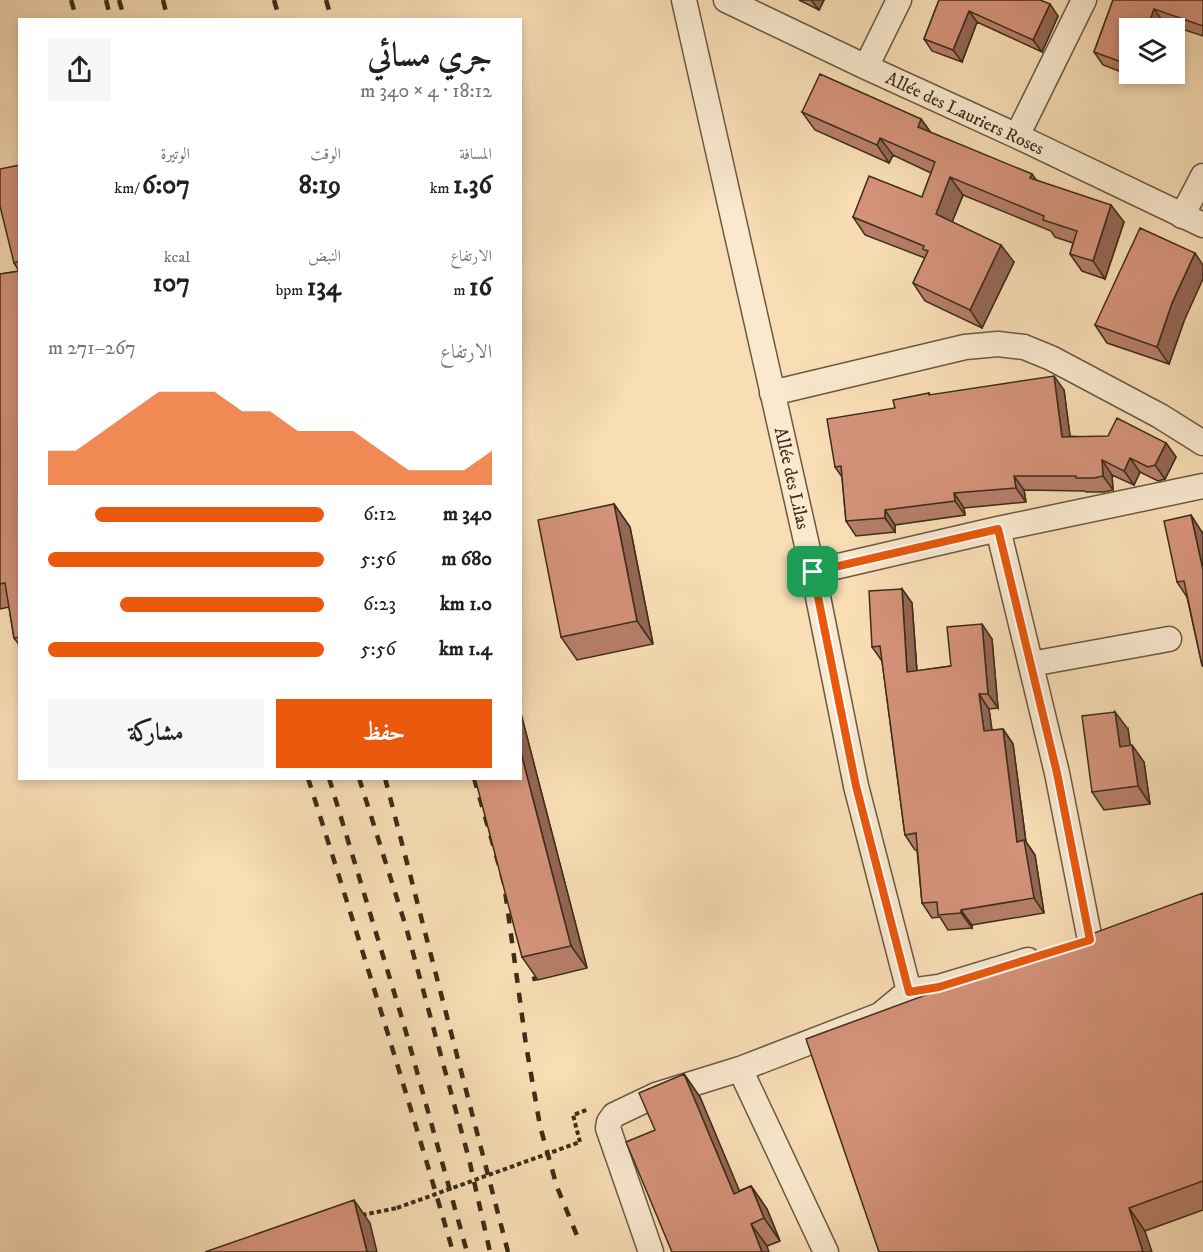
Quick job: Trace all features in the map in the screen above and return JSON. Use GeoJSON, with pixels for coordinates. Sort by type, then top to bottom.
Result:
{"type":"FeatureCollection","features":[{"type":"Feature","properties":{"kind":"street","name":"Allée des Lilas"},"geometry":{"type":"LineString","coordinates":[[684,0],[813,572],[856,786],[909,992]]}},
{"type":"Feature","properties":{"kind":"street","name":"Allée des Lauriers Roses"},"geometry":{"type":"LineString","coordinates":[[726,0],[1193,221]]}},
{"type":"Feature","properties":{"kind":"street"},"geometry":{"type":"LineString","coordinates":[[866,67],[900,0]]}},
{"type":"Feature","properties":{"kind":"street"},"geometry":{"type":"LineString","coordinates":[[1017,136],[1084,0]]}},
{"type":"Feature","properties":{"kind":"street"},"geometry":{"type":"LineString","coordinates":[[1193,221],[1203,176]]}},
{"type":"Feature","properties":{"kind":"street"},"geometry":{"type":"LineString","coordinates":[[772,393],[965,347],[998,344],[1024,347],[1051,358],[1161,416],[1203,442]]}},
{"type":"Feature","properties":{"kind":"street"},"geometry":{"type":"LineString","coordinates":[[813,572],[998,529],[1203,486]]}},
{"type":"Feature","properties":{"kind":"street"},"geometry":{"type":"LineString","coordinates":[[651,1252],[608,1128],[614,1115],[656,1095],[740,1069],[880,1015],[909,992],[939,987],[1079,943],[1057,773],[998,529]]}},
{"type":"Feature","properties":{"kind":"street"},"geometry":{"type":"LineString","coordinates":[[1031,664],[1169,639]]}},
{"type":"Feature","properties":{"kind":"street"},"geometry":{"type":"LineString","coordinates":[[740,1069],[826,1252]]}},
{"type":"Feature","properties":{"kind":"path"},"geometry":{"type":"LineString","coordinates":[[362,1215],[397,1209],[580,1142]]}},
{"type":"Feature","properties":{"kind":"building"},"geometry":{"type":"Polygon","coordinates":[[[939,0],[1040,0],[1050,4],[1033,40],[969,11],[953,50],[924,39],[939,0]]]}},
{"type":"Feature","properties":{"kind":"building"},"geometry":{"type":"Polygon","coordinates":[[[1113,0],[1203,0],[1203,26],[1154,9],[1151,18],[1119,18],[1119,61],[1094,52],[1113,0]]]}},
{"type":"Feature","properties":{"kind":"building"},"geometry":{"type":"Polygon","coordinates":[[[820,74],[921,119],[918,127],[1032,174],[1030,178],[1111,205],[1093,261],[1070,254],[1077,231],[1043,220],[1044,216],[950,177],[936,214],[1001,245],[970,310],[913,283],[928,251],[923,249],[924,246],[853,217],[869,176],[922,197],[935,162],[880,138],[877,145],[802,112],[820,74]]]}},
{"type":"Feature","properties":{"kind":"building"},"geometry":{"type":"Polygon","coordinates":[[[18,165],[18,262],[14,263],[0,206],[0,169],[18,165]]]}},
{"type":"Feature","properties":{"kind":"building"},"geometry":{"type":"Polygon","coordinates":[[[1140,228],[1195,253],[1172,303],[1157,347],[1095,325],[1140,228]]]}},
{"type":"Feature","properties":{"kind":"building"},"geometry":{"type":"Polygon","coordinates":[[[18,271],[18,637],[14,638],[5,583],[0,584],[0,274],[18,271]]]}},
{"type":"Feature","properties":{"kind":"building"},"geometry":{"type":"Polygon","coordinates":[[[1054,376],[1062,437],[1108,436],[1117,418],[1166,443],[1155,465],[1148,467],[1130,458],[1124,471],[1102,460],[1103,476],[1076,478],[1076,476],[1014,476],[1016,488],[954,493],[955,501],[885,510],[885,518],[846,521],[841,466],[835,467],[827,419],[895,408],[893,400],[929,393],[929,395],[1054,376]]]}},
{"type":"Feature","properties":{"kind":"building"},"geometry":{"type":"Polygon","coordinates":[[[614,504],[637,621],[561,637],[538,520],[614,504]]]}},
{"type":"Feature","properties":{"kind":"building"},"geometry":{"type":"Polygon","coordinates":[[[1191,515],[1203,570],[1202,665],[1184,581],[1177,582],[1164,521],[1191,515]]]}},
{"type":"Feature","properties":{"kind":"building"},"geometry":{"type":"Polygon","coordinates":[[[902,589],[907,672],[951,666],[947,627],[982,624],[988,694],[979,694],[984,731],[1003,729],[1017,842],[1024,840],[1034,898],[961,910],[961,913],[938,915],[937,902],[922,903],[916,833],[905,835],[880,646],[872,647],[869,591],[902,589]]]}},
{"type":"Feature","properties":{"kind":"building"},"geometry":{"type":"Polygon","coordinates":[[[1115,712],[1120,747],[1132,745],[1138,786],[1092,792],[1082,716],[1115,712]]]}},
{"type":"Feature","properties":{"kind":"building"},"geometry":{"type":"Polygon","coordinates":[[[522,757],[571,946],[522,957],[476,780],[522,780],[522,757]]]}},
{"type":"Feature","properties":{"kind":"building"},"geometry":{"type":"Polygon","coordinates":[[[1203,893],[1203,1181],[1129,1208],[1143,1252],[879,1252],[806,1039],[1203,893]]]}},
{"type":"Feature","properties":{"kind":"building"},"geometry":{"type":"Polygon","coordinates":[[[684,1074],[734,1194],[751,1186],[764,1218],[751,1224],[762,1252],[672,1252],[626,1142],[655,1130],[639,1093],[684,1074]]]}},
{"type":"Feature","properties":{"kind":"building"},"geometry":{"type":"Polygon","coordinates":[[[354,1200],[367,1252],[205,1252],[354,1200]]]}},
{"type":"Feature","properties":{"kind":"railway"},"geometry":{"type":"LineString","coordinates":[[71,0],[76,18]]}},
{"type":"Feature","properties":{"kind":"railway"},"geometry":{"type":"LineString","coordinates":[[106,0],[110,18]]}},
{"type":"Feature","properties":{"kind":"railway"},"geometry":{"type":"LineString","coordinates":[[119,0],[124,18]]}},
{"type":"Feature","properties":{"kind":"railway"},"geometry":{"type":"LineString","coordinates":[[163,0],[168,18]]}},
{"type":"Feature","properties":{"kind":"railway"},"geometry":{"type":"LineString","coordinates":[[274,0],[279,18]]}},
{"type":"Feature","properties":{"kind":"railway"},"geometry":{"type":"LineString","coordinates":[[326,0],[331,18]]}},
{"type":"Feature","properties":{"kind":"railway"},"geometry":{"type":"LineString","coordinates":[[309,780],[453,1252]]}},
{"type":"Feature","properties":{"kind":"railway"},"geometry":{"type":"LineString","coordinates":[[330,780],[404,1025],[467,1252]]}},
{"type":"Feature","properties":{"kind":"railway"},"geometry":{"type":"LineString","coordinates":[[360,780],[406,927],[469,1159],[490,1252]]}},
{"type":"Feature","properties":{"kind":"railway"},"geometry":{"type":"LineString","coordinates":[[386,780],[508,1252]]}},
{"type":"Feature","properties":{"kind":"railway"},"geometry":{"type":"LineString","coordinates":[[475,780],[504,883],[526,1045],[540,1126],[557,1187],[578,1238]]}},
{"type":"Feature","properties":{"kind":"railway"},"geometry":{"type":"LineString","coordinates":[[529,957],[535,981]]}},
{"type":"Feature","properties":{"kind":"route"},"geometry":{"type":"LineString","coordinates":[[998,529],[1057,773],[1090,940],[939,987],[909,992],[856,786],[813,572],[998,529]]}}]}
